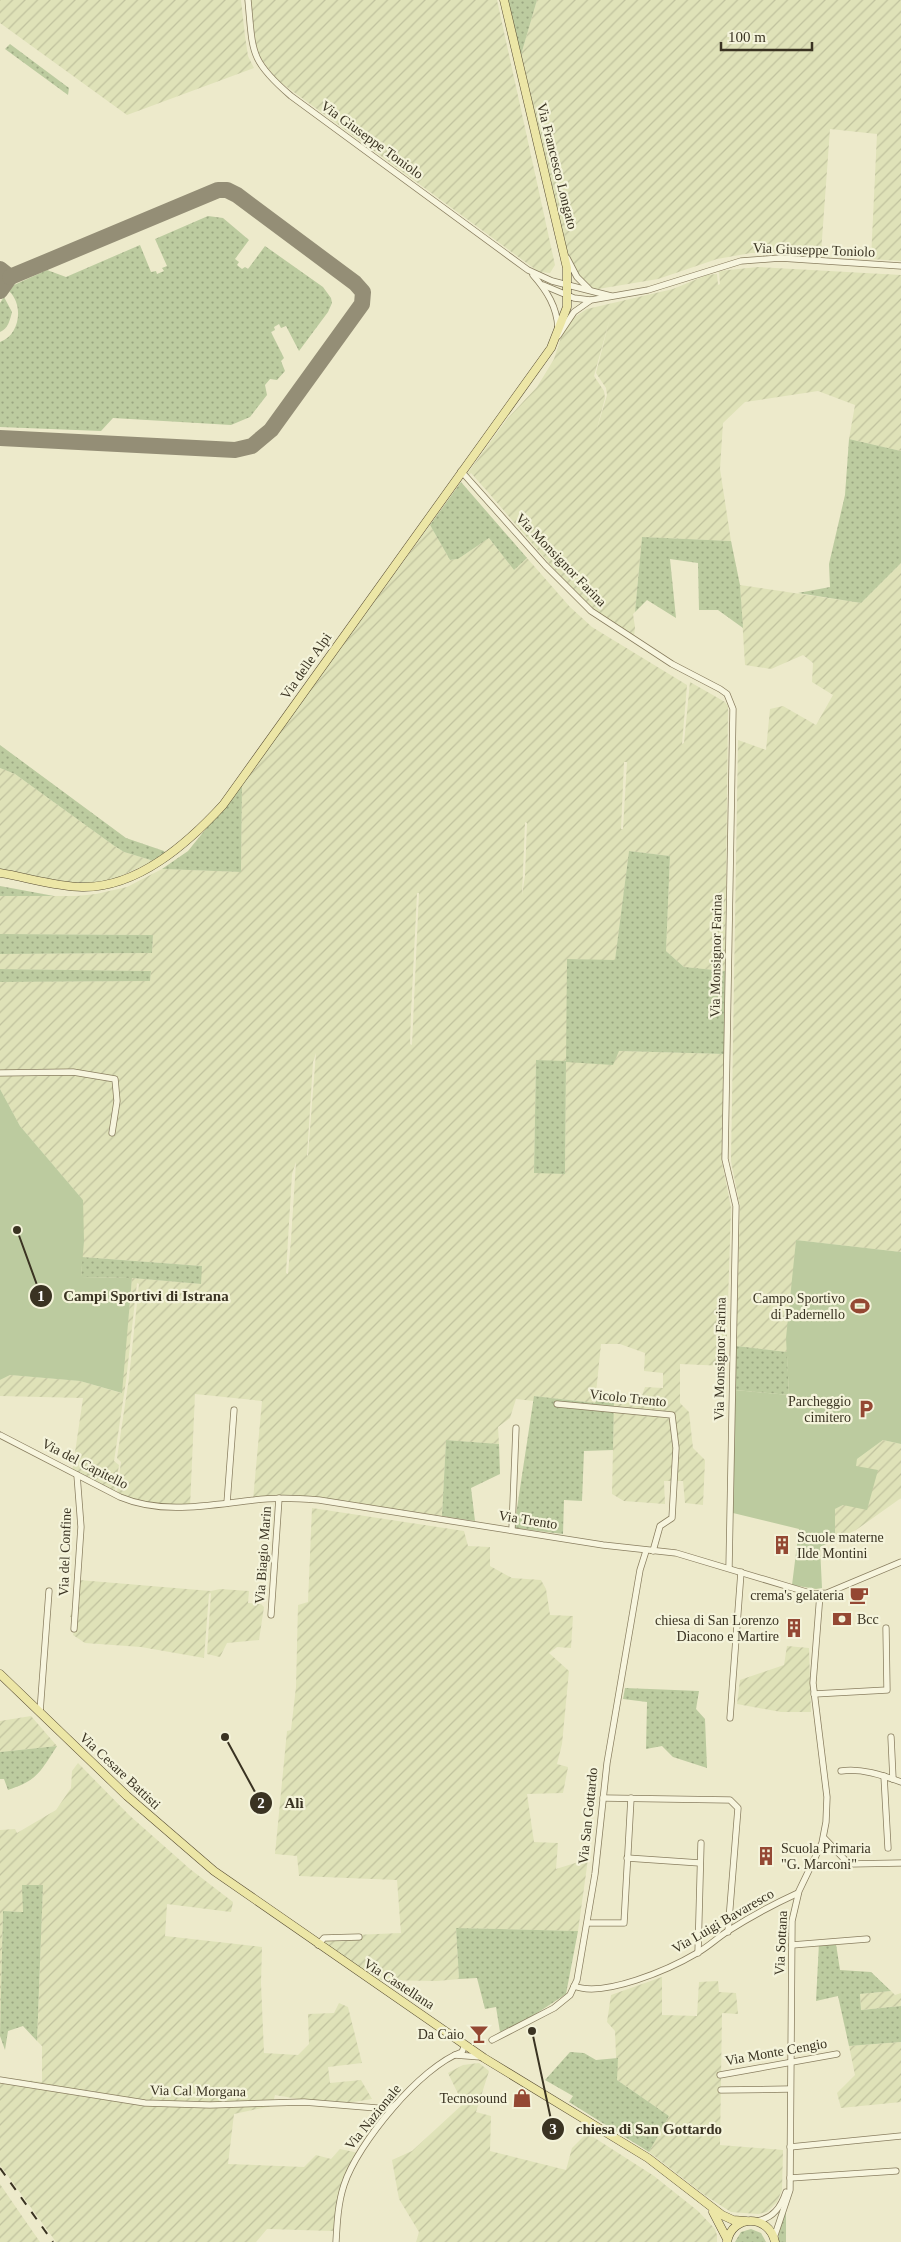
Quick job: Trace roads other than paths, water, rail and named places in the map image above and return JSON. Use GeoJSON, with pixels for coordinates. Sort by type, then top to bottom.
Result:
{"type":"FeatureCollection","features":[{"type":"Feature","properties":{"kind":"main road","name":"Via Francesco Longato"},"geometry":{"type":"LineString","coordinates":[[504,0],[565,250],[568,285],[567,307],[556,338]]}},
{"type":"Feature","properties":{"kind":"main road","name":"Via delle Alpi"},"geometry":{"type":"LineString","coordinates":[[0,872],[82,887],[102,885],[124,879],[163,859],[201,828],[223,805],[462,471],[531,378],[556,338]]}},
{"type":"Feature","properties":{"kind":"main road","name":"Via Cesare Battisti"},"geometry":{"type":"LineString","coordinates":[[0,1674],[127,1796],[228,1882]]}},
{"type":"Feature","properties":{"kind":"main road","name":"Via Castellana"},"geometry":{"type":"LineString","coordinates":[[228,1882],[484,2058],[648,2158],[727,2218],[756,2221]]}},
{"type":"Feature","properties":{"kind":"main road","name":"Via Castellana"},"geometry":{"type":"LineString","coordinates":[[707,2204],[721,2223],[727,2241]]}},
{"type":"Feature","properties":{"kind":"main road"},"geometry":{"type":"LineString","coordinates":[[727,2241],[732,2229],[746,2221]]}},
{"type":"Feature","properties":{"kind":"main road"},"geometry":{"type":"LineString","coordinates":[[756,2221],[765,2225],[774,2240]]}},
{"type":"Feature","properties":{"kind":"street","name":"Via Giuseppe Toniolo"},"geometry":{"type":"LineString","coordinates":[[248,0],[253,53],[263,70],[275,82],[528,270],[545,287],[591,300],[648,290],[729,264],[753,259],[780,258],[901,266]]}},
{"type":"Feature","properties":{"kind":"street","name":"Via Giuseppe Toniolo"},"geometry":{"type":"LineString","coordinates":[[565,250],[573,271],[591,290]]}},
{"type":"Feature","properties":{"kind":"street"},"geometry":{"type":"LineString","coordinates":[[554,282],[562,277],[567,268]]}},
{"type":"Feature","properties":{"kind":"street","name":"Via Giuseppe Toniolo"},"geometry":{"type":"LineString","coordinates":[[528,270],[554,282],[611,296]]}},
{"type":"Feature","properties":{"kind":"street","name":"Via Giuseppe Toniolo"},"geometry":{"type":"LineString","coordinates":[[537,280],[556,310],[558,328],[556,338]]}},
{"type":"Feature","properties":{"kind":"street","name":"Via Giuseppe Toniolo"},"geometry":{"type":"LineString","coordinates":[[556,338],[574,312],[591,300]]}},
{"type":"Feature","properties":{"kind":"street","name":"Via Monsignor Farina"},"geometry":{"type":"LineString","coordinates":[[462,471],[544,565],[591,611],[672,664],[720,689],[727,694],[733,709],[725,1160],[736,1206],[729,1568]]}},
{"type":"Feature","properties":{"kind":"street"},"geometry":{"type":"LineString","coordinates":[[0,1073],[73,1072],[115,1079],[117,1101],[112,1133]]}},
{"type":"Feature","properties":{"kind":"street","name":"Vicolo Trento"},"geometry":{"type":"LineString","coordinates":[[557,1404],[672,1415],[676,1448],[672,1518],[660,1526],[649,1551]]}},
{"type":"Feature","properties":{"kind":"street"},"geometry":{"type":"LineString","coordinates":[[227,1503],[234,1410]]}},
{"type":"Feature","properties":{"kind":"street"},"geometry":{"type":"LineString","coordinates":[[512,1529],[516,1428]]}},
{"type":"Feature","properties":{"kind":"street","name":"Via del Capitello"},"geometry":{"type":"LineString","coordinates":[[0,1435],[132,1502],[162,1508]]}},
{"type":"Feature","properties":{"kind":"street","name":"Via del Confine"},"geometry":{"type":"LineString","coordinates":[[74,1629],[81,1527],[77,1475]]}},
{"type":"Feature","properties":{"kind":"street","name":"Via Trento"},"geometry":{"type":"LineString","coordinates":[[162,1508],[279,1498],[319,1500],[649,1551],[687,1555],[807,1592],[820,1594]]}},
{"type":"Feature","properties":{"kind":"street","name":"Via Biagio Marin"},"geometry":{"type":"LineString","coordinates":[[271,1615],[279,1498]]}},
{"type":"Feature","properties":{"kind":"street","name":"Via San Gottardo"},"geometry":{"type":"LineString","coordinates":[[492,2040],[554,2008],[570,1995],[579,1972],[588,1923],[612,1729],[640,1570],[649,1551]]}},
{"type":"Feature","properties":{"kind":"street"},"geometry":{"type":"LineString","coordinates":[[820,1594],[901,1564]]}},
{"type":"Feature","properties":{"kind":"street"},"geometry":{"type":"LineString","coordinates":[[730,1718],[741,1572]]}},
{"type":"Feature","properties":{"kind":"street"},"geometry":{"type":"LineString","coordinates":[[40,1712],[49,1591]]}},
{"type":"Feature","properties":{"kind":"street","name":"Via Sottana"},"geometry":{"type":"LineString","coordinates":[[774,2240],[777,2223],[788,2199],[790,2179],[792,1921],[798,1893],[824,1838],[827,1797],[814,1694],[813,1668],[820,1594]]}},
{"type":"Feature","properties":{"kind":"street"},"geometry":{"type":"LineString","coordinates":[[814,1694],[887,1690],[886,1628]]}},
{"type":"Feature","properties":{"kind":"street"},"geometry":{"type":"LineString","coordinates":[[892,1738],[893,1779]]}},
{"type":"Feature","properties":{"kind":"street"},"geometry":{"type":"LineString","coordinates":[[841,1771],[853,1769],[901,1782]]}},
{"type":"Feature","properties":{"kind":"street"},"geometry":{"type":"LineString","coordinates":[[884,1776],[888,1848]]}},
{"type":"Feature","properties":{"kind":"street"},"geometry":{"type":"LineString","coordinates":[[603,1798],[730,1800],[738,1808],[728,1932]]}},
{"type":"Feature","properties":{"kind":"street"},"geometry":{"type":"LineString","coordinates":[[588,1923],[624,1923],[631,1798]]}},
{"type":"Feature","properties":{"kind":"street"},"geometry":{"type":"LineString","coordinates":[[824,1838],[849,1864],[901,1863]]}},
{"type":"Feature","properties":{"kind":"street"},"geometry":{"type":"LineString","coordinates":[[698,1953],[700,1843]]}},
{"type":"Feature","properties":{"kind":"street"},"geometry":{"type":"LineString","coordinates":[[627,1858],[700,1863]]}},
{"type":"Feature","properties":{"kind":"street","name":"Via Luigi Bavaresco"},"geometry":{"type":"LineString","coordinates":[[574,1986],[595,1990],[623,1984],[698,1953],[728,1932],[798,1893]]}},
{"type":"Feature","properties":{"kind":"street"},"geometry":{"type":"LineString","coordinates":[[318,1945],[324,1938],[359,1937]]}},
{"type":"Feature","properties":{"kind":"street"},"geometry":{"type":"LineString","coordinates":[[792,1945],[866,1939]]}},
{"type":"Feature","properties":{"kind":"street","name":"Via Nazionale"},"geometry":{"type":"LineString","coordinates":[[336,2242],[343,2186],[352,2164],[363,2145],[395,2105],[427,2074],[453,2055],[462,2052],[465,2045]]}},
{"type":"Feature","properties":{"kind":"street","name":"Via Monte Cengio"},"geometry":{"type":"LineString","coordinates":[[720,2075],[837,2054]]}},
{"type":"Feature","properties":{"kind":"street"},"geometry":{"type":"LineString","coordinates":[[453,2055],[484,2058]]}},
{"type":"Feature","properties":{"kind":"street","name":"Via Cal Morgana"},"geometry":{"type":"LineString","coordinates":[[0,2080],[145,2102],[210,2105],[304,2102],[390,2109],[395,2105]]}},
{"type":"Feature","properties":{"kind":"street"},"geometry":{"type":"LineString","coordinates":[[721,2090],[790,2089]]}},
{"type":"Feature","properties":{"kind":"street"},"geometry":{"type":"LineString","coordinates":[[790,2147],[901,2136]]}},
{"type":"Feature","properties":{"kind":"street"},"geometry":{"type":"LineString","coordinates":[[790,2179],[896,2171]]}},
{"type":"Feature","properties":{"kind":"street","name":"Via Sottana"},"geometry":{"type":"LineString","coordinates":[[756,2221],[767,2219],[776,2212],[783,2201],[790,2179]]}},
{"type":"Feature","properties":{"kind":"railway"},"geometry":{"type":"LineString","coordinates":[[0,2168],[53,2242]]}},
{"type":"Feature","properties":{"kind":"place","name":"Campi Sportivi di Istrana"},"geometry":{"type":"Point","coordinates":[17,1230]}},
{"type":"Feature","properties":{"kind":"place","name":"Campo Sportivo di Padernello"},"geometry":{"type":"Point","coordinates":[860,1306]}},
{"type":"Feature","properties":{"kind":"place","name":"Parcheggio cimitero"},"geometry":{"type":"Point","coordinates":[866,1409]}},
{"type":"Feature","properties":{"kind":"place","name":"Scuole materne Ilde Montini"},"geometry":{"type":"Point","coordinates":[782,1545]}},
{"type":"Feature","properties":{"kind":"place","name":"crema's gelateria"},"geometry":{"type":"Point","coordinates":[859,1595]}},
{"type":"Feature","properties":{"kind":"place","name":"Bcc"},"geometry":{"type":"Point","coordinates":[842,1619]}},
{"type":"Feature","properties":{"kind":"place","name":"chiesa di San Lorenzo Diacono e Martire"},"geometry":{"type":"Point","coordinates":[794,1628]}},
{"type":"Feature","properties":{"kind":"place","name":"Alì"},"geometry":{"type":"Point","coordinates":[225,1737]}},
{"type":"Feature","properties":{"kind":"place","name":"Scuola Primaria \"G. Marconi\""},"geometry":{"type":"Point","coordinates":[766,1856]}},
{"type":"Feature","properties":{"kind":"place","name":"chiesa di San Gottardo"},"geometry":{"type":"Point","coordinates":[532,2031]}},
{"type":"Feature","properties":{"kind":"place","name":"Da Caio"},"geometry":{"type":"Point","coordinates":[479,2034]}},
{"type":"Feature","properties":{"kind":"place","name":"Tecnosound"},"geometry":{"type":"Point","coordinates":[522,2098]}}]}
